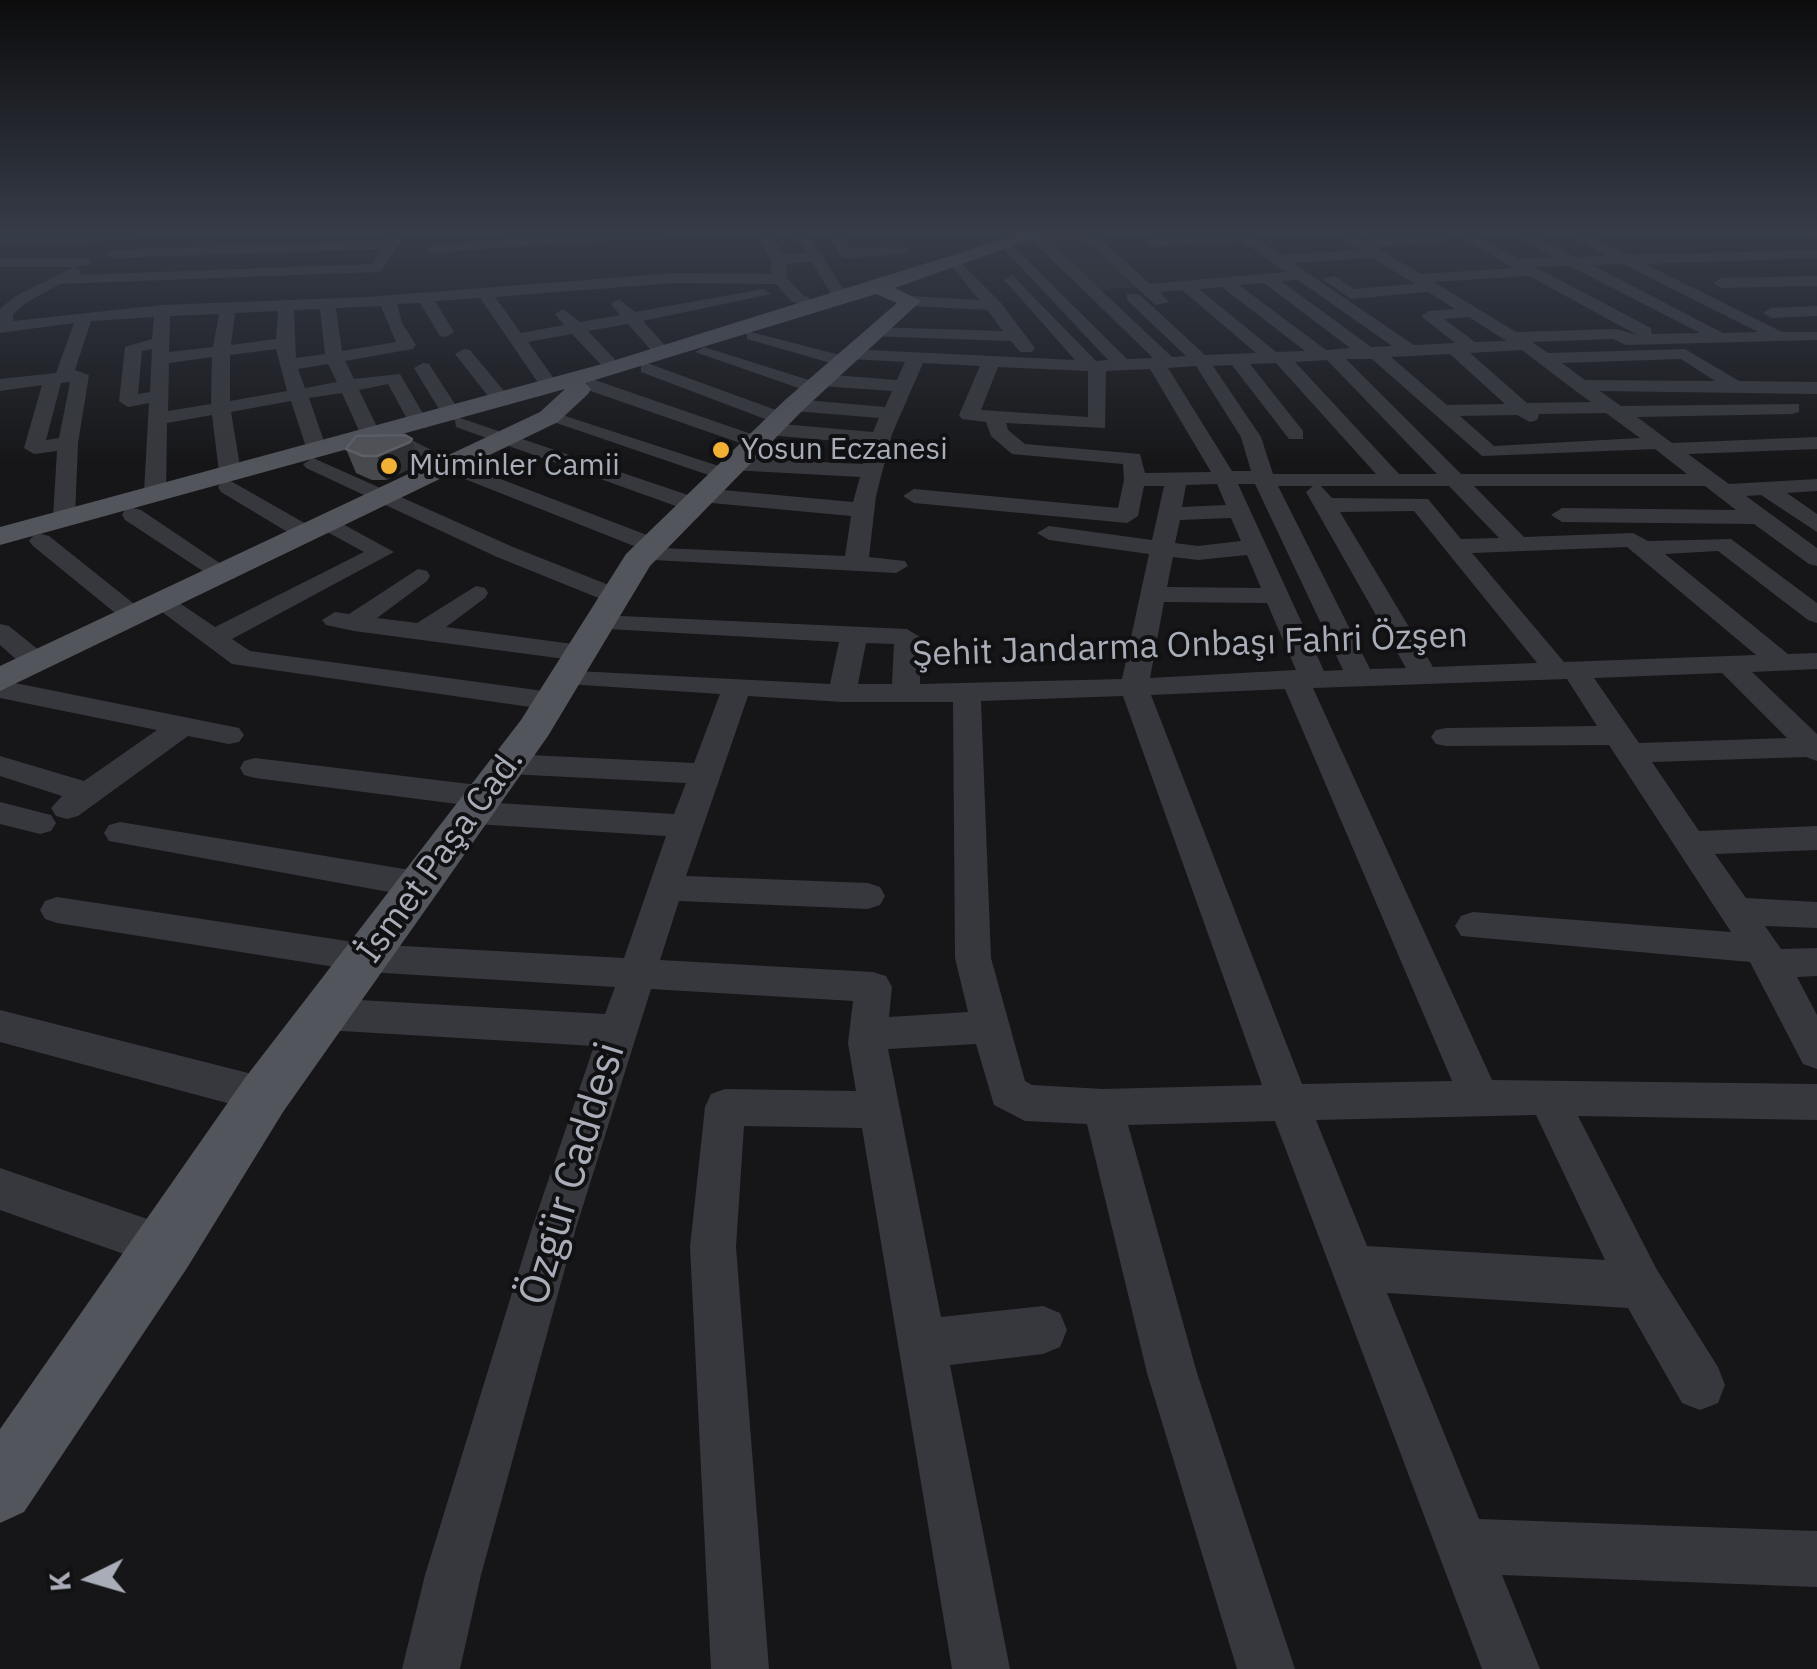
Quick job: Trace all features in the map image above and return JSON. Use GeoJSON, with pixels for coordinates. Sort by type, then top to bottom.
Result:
{"type":"FeatureCollection","features":[{"type":"Feature","properties":{"kind":"main road"},"geometry":{"type":"LineString","coordinates":[[0,680],[503,440],[567,394],[614,368],[709,345],[802,312]]}},
{"type":"Feature","properties":{"kind":"main road"},"geometry":{"type":"LineString","coordinates":[[825,312],[863,342]]}},
{"type":"Feature","properties":{"kind":"main road","name":"İsmet Paşa Cad."},"geometry":{"type":"LineString","coordinates":[[0,1488],[166,1247],[264,1095],[490,791],[582,650],[863,342]]}},
{"type":"Feature","properties":{"kind":"main road"},"geometry":{"type":"LineString","coordinates":[[0,552],[134,515],[230,480],[396,433],[567,394],[655,360]]}},
{"type":"Feature","properties":{"kind":"main road"},"geometry":{"type":"LineString","coordinates":[[457,419],[502,401],[567,394]]}},
{"type":"Feature","properties":{"kind":"main road"},"geometry":{"type":"LineString","coordinates":[[0,536],[155,492],[230,480]]}},
{"type":"Feature","properties":{"kind":"street"},"geometry":{"type":"LineString","coordinates":[[40,322],[49,312]]}},
{"type":"Feature","properties":{"kind":"street"},"geometry":{"type":"LineString","coordinates":[[68,443],[34,448],[59,371],[78,323],[88,312]]}},
{"type":"Feature","properties":{"kind":"street"},"geometry":{"type":"LineString","coordinates":[[1,330],[78,323],[137,312]]}},
{"type":"Feature","properties":{"kind":"street"},"geometry":{"type":"LineString","coordinates":[[155,492],[162,312]]}},
{"type":"Feature","properties":{"kind":"street"},"geometry":{"type":"LineString","coordinates":[[214,638],[382,552],[318,529],[230,480],[221,408],[227,312]]}},
{"type":"Feature","properties":{"kind":"street"},"geometry":{"type":"LineString","coordinates":[[286,312],[284,343],[288,364],[315,457],[505,552],[582,650]]}},
{"type":"Feature","properties":{"kind":"street"},"geometry":{"type":"LineString","coordinates":[[328,312],[334,357],[348,386],[396,433],[449,466],[863,342],[919,312]]}},
{"type":"Feature","properties":{"kind":"street"},"geometry":{"type":"LineString","coordinates":[[346,312],[406,345],[394,323],[401,312]]}},
{"type":"Feature","properties":{"kind":"street"},"geometry":{"type":"LineString","coordinates":[[288,364],[334,357],[386,312]]}},
{"type":"Feature","properties":{"kind":"street"},"geometry":{"type":"LineString","coordinates":[[439,312],[446,332]]}},
{"type":"Feature","properties":{"kind":"street"},"geometry":{"type":"LineString","coordinates":[[505,312],[517,339],[567,394]]}},
{"type":"Feature","properties":{"kind":"street"},"geometry":{"type":"LineString","coordinates":[[566,312],[575,328],[614,368]]}},
{"type":"Feature","properties":{"kind":"street"},"geometry":{"type":"LineString","coordinates":[[627,312],[655,360],[863,342],[1123,364]]}},
{"type":"Feature","properties":{"kind":"street"},"geometry":{"type":"LineString","coordinates":[[517,339],[662,312]]}},
{"type":"Feature","properties":{"kind":"street"},"geometry":{"type":"LineString","coordinates":[[685,312],[709,345],[1017,336]]}},
{"type":"Feature","properties":{"kind":"street"},"geometry":{"type":"LineString","coordinates":[[741,312],[755,329],[1093,366]]}},
{"type":"Feature","properties":{"kind":"street"},"geometry":{"type":"LineString","coordinates":[[846,312],[892,413]]}},
{"type":"Feature","properties":{"kind":"street"},"geometry":{"type":"LineString","coordinates":[[858,555],[863,342],[876,312]]}},
{"type":"Feature","properties":{"kind":"street"},"geometry":{"type":"LineString","coordinates":[[1111,312],[1162,363],[1224,476],[1481,1101]]}},
{"type":"Feature","properties":{"kind":"street"},"geometry":{"type":"LineString","coordinates":[[1157,312],[1201,361],[1251,437],[1264,479],[1360,676]]}},
{"type":"Feature","properties":{"kind":"street"},"geometry":{"type":"LineString","coordinates":[[1165,312],[1204,341],[1256,345]]}},
{"type":"Feature","properties":{"kind":"street"},"geometry":{"type":"LineString","coordinates":[[1221,312],[1256,345],[1278,358],[1392,479]]}},
{"type":"Feature","properties":{"kind":"street"},"geometry":{"type":"LineString","coordinates":[[1267,312],[1328,356],[1457,478],[1517,543]]}},
{"type":"Feature","properties":{"kind":"street"},"geometry":{"type":"LineString","coordinates":[[1310,312],[1373,354],[1489,452],[1817,443]]}},
{"type":"Feature","properties":{"kind":"street"},"geometry":{"type":"LineString","coordinates":[[1355,312],[1412,352]]}},
{"type":"Feature","properties":{"kind":"street"},"geometry":{"type":"LineString","coordinates":[[1458,312],[1428,316],[1566,448]]}},
{"type":"Feature","properties":{"kind":"street"},"geometry":{"type":"LineString","coordinates":[[1483,312],[1817,559]]}},
{"type":"Feature","properties":{"kind":"street"},"geometry":{"type":"LineString","coordinates":[[1495,312],[1518,316]]}},
{"type":"Feature","properties":{"kind":"street"},"geometry":{"type":"LineString","coordinates":[[1610,312],[1658,339]]}},
{"type":"Feature","properties":{"kind":"street"},"geometry":{"type":"LineString","coordinates":[[1671,312],[1720,338]]}},
{"type":"Feature","properties":{"kind":"street"},"geometry":{"type":"LineString","coordinates":[[1730,312],[1779,336]]}},
{"type":"Feature","properties":{"kind":"street"},"geometry":{"type":"LineString","coordinates":[[1771,312],[1815,337]]}},
{"type":"Feature","properties":{"kind":"street"},"geometry":{"type":"LineString","coordinates":[[1771,312],[1817,312]]}},
{"type":"Feature","properties":{"kind":"street"},"geometry":{"type":"LineString","coordinates":[[567,394],[863,342],[1000,313]]}},
{"type":"Feature","properties":{"kind":"street"},"geometry":{"type":"LineString","coordinates":[[567,394],[863,342],[1000,313]]}},
{"type":"Feature","properties":{"kind":"street"},"geometry":{"type":"LineString","coordinates":[[1000,313],[1038,364]]}},
{"type":"Feature","properties":{"kind":"street"},"geometry":{"type":"LineString","coordinates":[[1,330],[40,322],[78,323]]}},
{"type":"Feature","properties":{"kind":"street"},"geometry":{"type":"LineString","coordinates":[[372,326],[394,378],[396,433]]}},
{"type":"Feature","properties":{"kind":"street"},"geometry":{"type":"LineString","coordinates":[[423,368],[457,419],[503,440],[863,342],[916,358],[1093,366],[1464,349],[1616,334],[1626,340],[1815,337]]}},
{"type":"Feature","properties":{"kind":"street"},"geometry":{"type":"LineString","coordinates":[[1696,338],[1766,386]]}},
{"type":"Feature","properties":{"kind":"street"},"geometry":{"type":"LineString","coordinates":[[863,342],[904,386]]}},
{"type":"Feature","properties":{"kind":"street"},"geometry":{"type":"LineString","coordinates":[[863,342],[881,439]]}},
{"type":"Feature","properties":{"kind":"street"},"geometry":{"type":"LineString","coordinates":[[863,342],[872,471]]}},
{"type":"Feature","properties":{"kind":"street"},"geometry":{"type":"LineString","coordinates":[[863,342],[864,510]]}},
{"type":"Feature","properties":{"kind":"street"},"geometry":{"type":"LineString","coordinates":[[158,396],[128,401],[134,347],[222,351],[284,343]]}},
{"type":"Feature","properties":{"kind":"street"},"geometry":{"type":"LineString","coordinates":[[464,354],[502,401]]}},
{"type":"Feature","properties":{"kind":"street"},"geometry":{"type":"LineString","coordinates":[[1544,358],[1685,354],[1732,384]]}},
{"type":"Feature","properties":{"kind":"street"},"geometry":{"type":"LineString","coordinates":[[858,555],[881,439],[916,358]]}},
{"type":"Feature","properties":{"kind":"street"},"geometry":{"type":"LineString","coordinates":[[1238,360],[1296,435]]}},
{"type":"Feature","properties":{"kind":"street"},"geometry":{"type":"LineString","coordinates":[[990,362],[969,415],[1098,424],[1093,366]]}},
{"type":"Feature","properties":{"kind":"street"},"geometry":{"type":"LineString","coordinates":[[0,398],[59,371]]}},
{"type":"Feature","properties":{"kind":"street"},"geometry":{"type":"LineString","coordinates":[[0,385],[59,371],[80,374],[68,443],[64,517]]}},
{"type":"Feature","properties":{"kind":"street"},"geometry":{"type":"LineString","coordinates":[[156,420],[394,378]]}},
{"type":"Feature","properties":{"kind":"street"},"geometry":{"type":"LineString","coordinates":[[1580,385],[1817,388]]}},
{"type":"Feature","properties":{"kind":"street"},"geometry":{"type":"LineString","coordinates":[[1442,411],[1817,408]]}},
{"type":"Feature","properties":{"kind":"street"},"geometry":{"type":"LineString","coordinates":[[914,496],[1126,516],[1135,480],[1133,458],[1018,450],[998,432],[995,417]]}},
{"type":"Feature","properties":{"kind":"street"},"geometry":{"type":"LineString","coordinates":[[1135,480],[1176,482],[1224,476],[1310,480],[1457,478],[1768,489],[1817,485]]}},
{"type":"Feature","properties":{"kind":"street"},"geometry":{"type":"LineString","coordinates":[[1310,480],[1423,674]]}},
{"type":"Feature","properties":{"kind":"street"},"geometry":{"type":"LineString","coordinates":[[1176,482],[1134,687],[1289,1104],[1511,1669]]}},
{"type":"Feature","properties":{"kind":"street"},"geometry":{"type":"LineString","coordinates":[[1768,489],[1817,524]]}},
{"type":"Feature","properties":{"kind":"street"},"geometry":{"type":"LineString","coordinates":[[1324,505],[1420,504],[1458,546],[1627,744],[1767,957],[1817,1052]]}},
{"type":"Feature","properties":{"kind":"street"},"geometry":{"type":"LineString","coordinates":[[1169,514],[1239,510]]}},
{"type":"Feature","properties":{"kind":"street"},"geometry":{"type":"LineString","coordinates":[[134,515],[224,574]]}},
{"type":"Feature","properties":{"kind":"street"},"geometry":{"type":"LineString","coordinates":[[1562,515],[1760,516]]}},
{"type":"Feature","properties":{"kind":"street"},"geometry":{"type":"LineString","coordinates":[[1050,533],[1161,549],[1226,552],[1254,547]]}},
{"type":"Feature","properties":{"kind":"street"},"geometry":{"type":"LineString","coordinates":[[1458,546],[1632,540],[1781,662]]}},
{"type":"Feature","properties":{"kind":"street"},"geometry":{"type":"LineString","coordinates":[[41,541],[134,616]]}},
{"type":"Feature","properties":{"kind":"street"},"geometry":{"type":"LineString","coordinates":[[1643,548],[1723,544],[1817,615]]}},
{"type":"Feature","properties":{"kind":"street"},"geometry":{"type":"LineString","coordinates":[[858,555],[896,566]]}},
{"type":"Feature","properties":{"kind":"street"},"geometry":{"type":"LineString","coordinates":[[418,576],[345,622],[582,650]]}},
{"type":"Feature","properties":{"kind":"street"},"geometry":{"type":"LineString","coordinates":[[422,632],[476,593]]}},
{"type":"Feature","properties":{"kind":"street"},"geometry":{"type":"LineString","coordinates":[[1152,594],[1276,596]]}},
{"type":"Feature","properties":{"kind":"street"},"geometry":{"type":"LineString","coordinates":[[163,602],[242,658],[582,650],[854,635],[908,637],[906,694]]}},
{"type":"Feature","properties":{"kind":"street"},"geometry":{"type":"LineString","coordinates":[[0,632],[36,662]]}},
{"type":"Feature","properties":{"kind":"street"},"geometry":{"type":"LineString","coordinates":[[842,693],[854,635]]}},
{"type":"Feature","properties":{"kind":"street"},"geometry":{"type":"LineString","coordinates":[[1294,641],[1342,642]]}},
{"type":"Feature","properties":{"kind":"street","name":"Şehit Jandarma Onbaşı Fahri Özşen"},"geometry":{"type":"LineString","coordinates":[[582,650],[738,686],[906,694],[1817,662]]}},
{"type":"Feature","properties":{"kind":"street"},"geometry":{"type":"LineString","coordinates":[[1729,664],[1816,749]]}},
{"type":"Feature","properties":{"kind":"street","name":"Özgür Caddesi"},"geometry":{"type":"LineString","coordinates":[[430,1669],[453,1575],[543,1264],[665,888],[738,686]]}},
{"type":"Feature","properties":{"kind":"street"},"geometry":{"type":"LineString","coordinates":[[0,689],[229,735]]}},
{"type":"Feature","properties":{"kind":"street"},"geometry":{"type":"LineString","coordinates":[[967,693],[972,958],[1008,1092],[1024,1103],[1102,1107],[1481,1101],[1548,1096],[1817,1102]]}},
{"type":"Feature","properties":{"kind":"street"},"geometry":{"type":"LineString","coordinates":[[0,813],[65,808],[182,726]]}},
{"type":"Feature","properties":{"kind":"street"},"geometry":{"type":"LineString","coordinates":[[1446,737],[1816,749]]}},
{"type":"Feature","properties":{"kind":"street"},"geometry":{"type":"LineString","coordinates":[[0,766],[65,808]]}},
{"type":"Feature","properties":{"kind":"street"},"geometry":{"type":"LineString","coordinates":[[254,768],[490,791],[686,826]]}},
{"type":"Feature","properties":{"kind":"street"},"geometry":{"type":"LineString","coordinates":[[490,791],[704,774]]}},
{"type":"Feature","properties":{"kind":"street"},"geometry":{"type":"LineString","coordinates":[[120,833],[422,884]]}},
{"type":"Feature","properties":{"kind":"street"},"geometry":{"type":"LineString","coordinates":[[1692,843],[1817,838]]}},
{"type":"Feature","properties":{"kind":"street"},"geometry":{"type":"LineString","coordinates":[[665,888],[868,896]]}},
{"type":"Feature","properties":{"kind":"street"},"geometry":{"type":"LineString","coordinates":[[57,910],[367,958],[873,987],[868,1034],[879,1110],[980,1669]]}},
{"type":"Feature","properties":{"kind":"street"},"geometry":{"type":"LineString","coordinates":[[1737,912],[1817,914]]}},
{"type":"Feature","properties":{"kind":"street"},"geometry":{"type":"LineString","coordinates":[[1473,926],[1817,962]]}},
{"type":"Feature","properties":{"kind":"street"},"geometry":{"type":"LineString","coordinates":[[324,1014],[618,1031]]}},
{"type":"Feature","properties":{"kind":"street"},"geometry":{"type":"LineString","coordinates":[[0,1026],[264,1095]]}},
{"type":"Feature","properties":{"kind":"street"},"geometry":{"type":"LineString","coordinates":[[868,1034],[990,1027]]}},
{"type":"Feature","properties":{"kind":"street"},"geometry":{"type":"LineString","coordinates":[[1548,1096],[1642,1286],[1700,1385]]}},
{"type":"Feature","properties":{"kind":"street"},"geometry":{"type":"LineString","coordinates":[[740,1669],[713,1248],[725,1107],[879,1110]]}},
{"type":"Feature","properties":{"kind":"street"},"geometry":{"type":"LineString","coordinates":[[1102,1107],[1172,1374],[1266,1669]]}},
{"type":"Feature","properties":{"kind":"street"},"geometry":{"type":"LineString","coordinates":[[0,1188],[166,1247]]}},
{"type":"Feature","properties":{"kind":"street"},"geometry":{"type":"LineString","coordinates":[[1353,1268],[1642,1286]]}},
{"type":"Feature","properties":{"kind":"street"},"geometry":{"type":"LineString","coordinates":[[920,1344],[1043,1330]]}},
{"type":"Feature","properties":{"kind":"street"},"geometry":{"type":"LineString","coordinates":[[1462,1546],[1817,1559]]}},
{"type":"Feature","properties":{"kind":"building"},"geometry":{"type":"Polygon","coordinates":[[[405,435],[412,439],[410,442],[377,456],[363,456],[346,449],[356,436],[405,435]]]}},
{"type":"Feature","properties":{"kind":"place","name":"Yosun Eczanesi"},"geometry":{"type":"Point","coordinates":[721,450]}},
{"type":"Feature","properties":{"kind":"place","name":"Müminler Camii"},"geometry":{"type":"Point","coordinates":[389,466]}}]}
